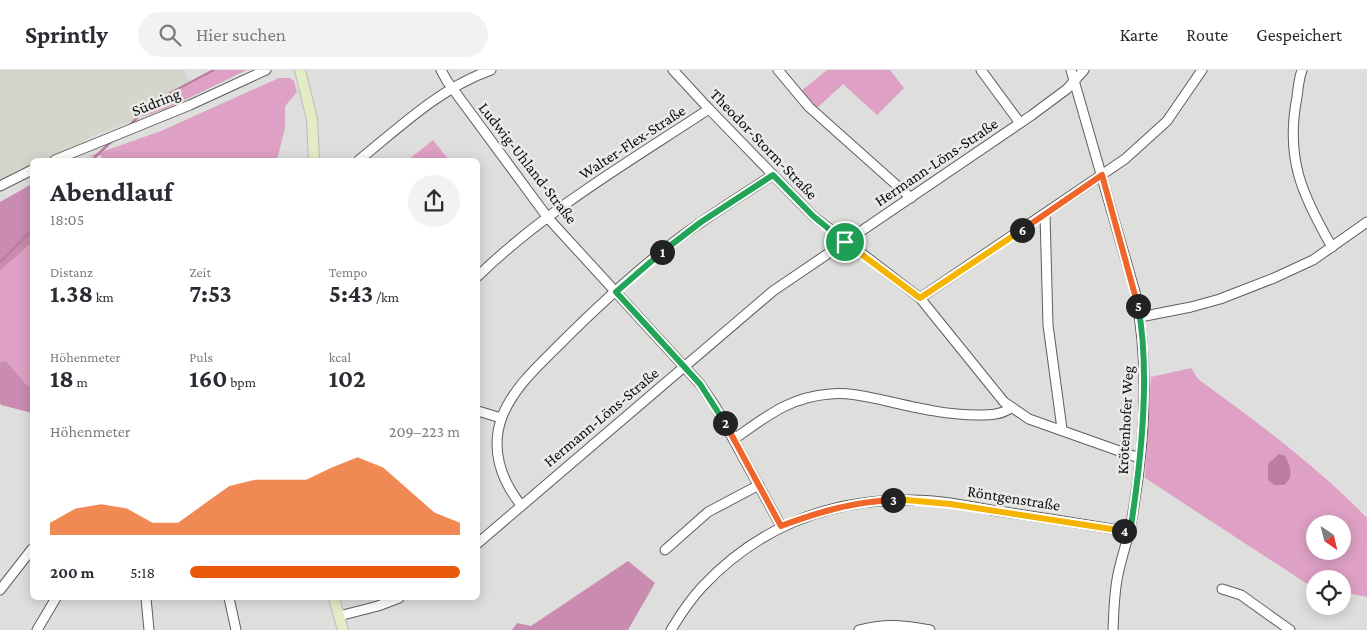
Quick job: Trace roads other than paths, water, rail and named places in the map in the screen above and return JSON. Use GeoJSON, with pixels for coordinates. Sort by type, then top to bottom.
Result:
{"type":"FeatureCollection","features":[{"type":"Feature","properties":{"kind":"main road"},"geometry":{"type":"LineString","coordinates":[[300,70],[312,119],[314,158]]}},
{"type":"Feature","properties":{"kind":"main road"},"geometry":{"type":"LineString","coordinates":[[335,600],[343,630]]}},
{"type":"Feature","properties":{"kind":"street","name":"Südring"},"geometry":{"type":"LineString","coordinates":[[60,158],[162,116],[266,70]]}},
{"type":"Feature","properties":{"kind":"street","name":"Ludwig-Uhland-Straße"},"geometry":{"type":"LineString","coordinates":[[440,70],[548,218],[700,384],[716,406],[781,526]]}},
{"type":"Feature","properties":{"kind":"street"},"geometry":{"type":"LineString","coordinates":[[361,158],[408,120],[452,88],[491,70]]}},
{"type":"Feature","properties":{"kind":"street"},"geometry":{"type":"LineString","coordinates":[[778,70],[827,125],[911,198]]}},
{"type":"Feature","properties":{"kind":"street"},"geometry":{"type":"LineString","coordinates":[[981,70],[1020,123]]}},
{"type":"Feature","properties":{"kind":"street","name":"Krötenhofer Weg"},"geometry":{"type":"LineString","coordinates":[[1071,70],[1135,292],[1140,317],[1144,379],[1140,458],[1130,532],[1115,592],[1113,630]]}},
{"type":"Feature","properties":{"kind":"street","name":"Hermann-Löns-Straße"},"geometry":{"type":"LineString","coordinates":[[480,541],[773,291],[1020,123],[1067,89],[1084,70]]}},
{"type":"Feature","properties":{"kind":"street"},"geometry":{"type":"LineString","coordinates":[[920,298],[1102,175],[1142,145],[1167,121],[1202,70]]}},
{"type":"Feature","properties":{"kind":"street","name":"Theodor-Storm-Straße"},"geometry":{"type":"LineString","coordinates":[[677,71],[709,109],[813,216],[920,298],[1004,402],[1011,408],[1029,419],[1062,429],[1140,458]]}},
{"type":"Feature","properties":{"kind":"street"},"geometry":{"type":"LineString","coordinates":[[1299,71],[1292,135],[1294,158],[1307,200],[1332,247]]}},
{"type":"Feature","properties":{"kind":"street","name":"Walter-Flex-Straße"},"geometry":{"type":"LineString","coordinates":[[480,274],[510,247],[583,192],[709,109]]}},
{"type":"Feature","properties":{"kind":"street"},"geometry":{"type":"LineString","coordinates":[[0,186],[30,171]]}},
{"type":"Feature","properties":{"kind":"street"},"geometry":{"type":"LineString","coordinates":[[521,505],[506,485],[497,457],[498,432],[501,418],[519,388],[538,366],[616,292],[681,237],[773,175]]}},
{"type":"Feature","properties":{"kind":"street"},"geometry":{"type":"LineString","coordinates":[[1045,214],[1048,325],[1062,429]]}},
{"type":"Feature","properties":{"kind":"street"},"geometry":{"type":"LineString","coordinates":[[1140,317],[1191,307],[1246,289],[1313,260],[1367,222]]}},
{"type":"Feature","properties":{"kind":"street"},"geometry":{"type":"LineString","coordinates":[[734,439],[771,413],[790,403],[808,397],[831,393],[864,396],[942,413],[966,415],[994,414],[1011,408]]}},
{"type":"Feature","properties":{"kind":"street"},"geometry":{"type":"LineString","coordinates":[[480,412],[501,418]]}},
{"type":"Feature","properties":{"kind":"street"},"geometry":{"type":"LineString","coordinates":[[665,550],[708,512],[760,485]]}},
{"type":"Feature","properties":{"kind":"street","name":"Röntgenstraße"},"geometry":{"type":"LineString","coordinates":[[671,630],[701,588],[746,548],[781,526],[815,513],[846,505],[874,501],[906,500],[950,504],[1130,532]]}},
{"type":"Feature","properties":{"kind":"street"},"geometry":{"type":"LineString","coordinates":[[0,590],[30,552]]}},
{"type":"Feature","properties":{"kind":"street"},"geometry":{"type":"LineString","coordinates":[[1222,589],[1241,595],[1290,630]]}},
{"type":"Feature","properties":{"kind":"street"},"geometry":{"type":"LineString","coordinates":[[37,630],[55,600]]}},
{"type":"Feature","properties":{"kind":"street"},"geometry":{"type":"LineString","coordinates":[[146,600],[149,630]]}},
{"type":"Feature","properties":{"kind":"street"},"geometry":{"type":"LineString","coordinates":[[229,600],[236,630]]}},
{"type":"Feature","properties":{"kind":"street"},"geometry":{"type":"LineString","coordinates":[[339,616],[394,600]]}},
{"type":"Feature","properties":{"kind":"street"},"geometry":{"type":"LineString","coordinates":[[859,630],[879,625],[903,625],[928,630]]}},
{"type":"Feature","properties":{"kind":"waterway"},"geometry":{"type":"LineString","coordinates":[[128,127],[157,100],[214,70]]}},
{"type":"Feature","properties":{"kind":"waterway"},"geometry":{"type":"LineString","coordinates":[[94,158],[113,140]]}},
{"type":"Feature","properties":{"kind":"waterway"},"geometry":{"type":"LineString","coordinates":[[0,262],[30,232]]}}]}
